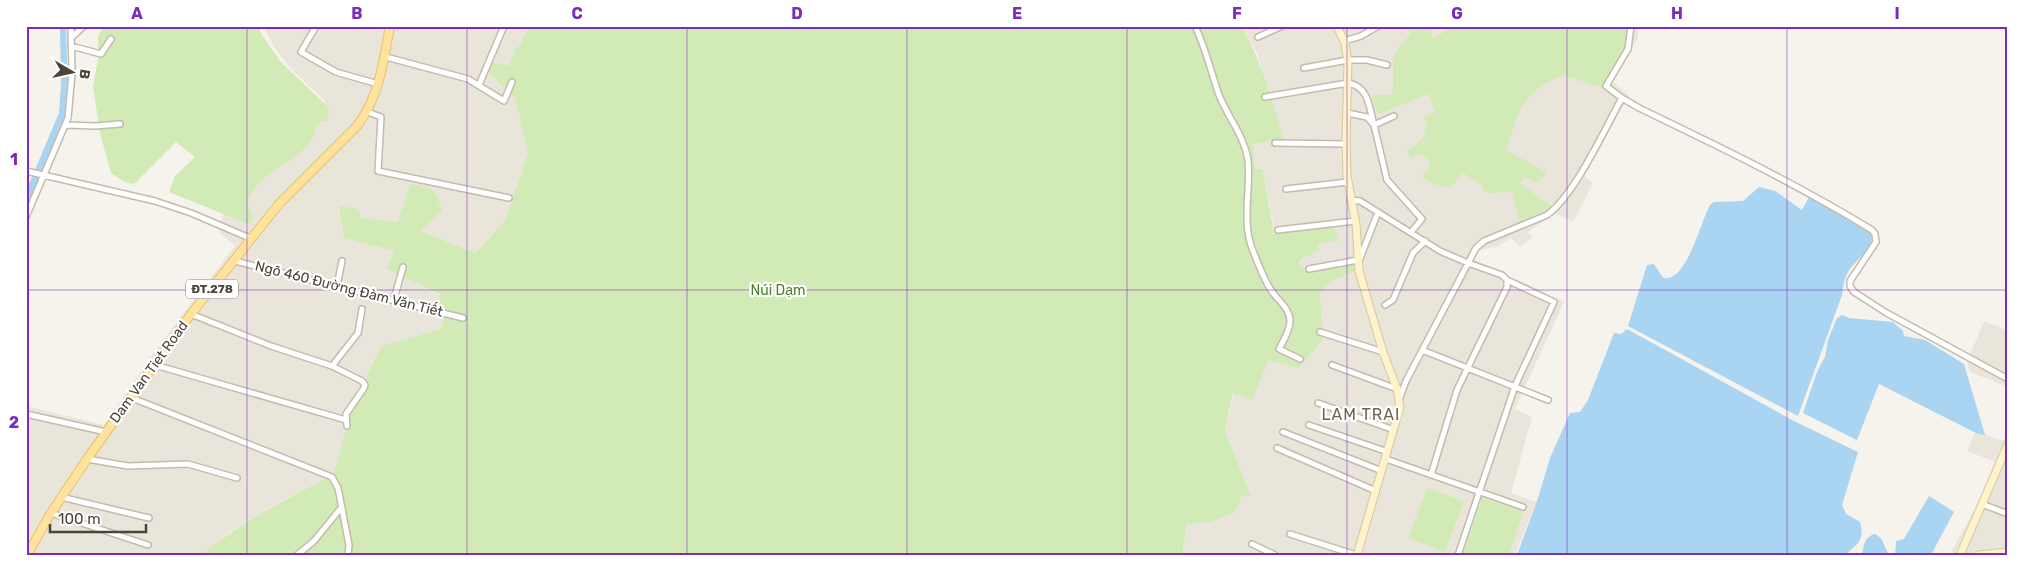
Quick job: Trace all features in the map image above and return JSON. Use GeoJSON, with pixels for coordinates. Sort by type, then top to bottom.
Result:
{"type":"FeatureCollection","features":[{"type":"Feature","properties":{"kind":"main road","name":"Dam Van Tiet Road"},"geometry":{"type":"LineString","coordinates":[[27,555],[51,513],[87,459],[191,314],[279,204],[357,126],[368,112],[386,57],[390,26]]}},
{"type":"Feature","properties":{"kind":"street"},"geometry":{"type":"LineString","coordinates":[[26,217],[66,125],[71,98],[70,26]]}},
{"type":"Feature","properties":{"kind":"street"},"geometry":{"type":"LineString","coordinates":[[71,38],[84,26]]}},
{"type":"Feature","properties":{"kind":"street"},"geometry":{"type":"LineString","coordinates":[[316,26],[301,52],[336,72],[378,84]]}},
{"type":"Feature","properties":{"kind":"street"},"geometry":{"type":"LineString","coordinates":[[1196,26],[1226,112],[1244,140],[1248,162],[1246,206],[1249,235],[1253,249],[1264,278],[1289,315],[1289,329],[1279,349],[1300,359]]}},
{"type":"Feature","properties":{"kind":"street"},"geometry":{"type":"LineString","coordinates":[[1258,37],[1282,26]]}},
{"type":"Feature","properties":{"kind":"street"},"geometry":{"type":"LineString","coordinates":[[1290,534],[1356,555],[1400,411],[1397,389],[1383,352],[1359,271],[1355,221],[1348,182],[1346,144],[1348,60],[1344,41],[1337,26]]}},
{"type":"Feature","properties":{"kind":"street"},"geometry":{"type":"LineString","coordinates":[[1344,41],[1361,36],[1378,26]]}},
{"type":"Feature","properties":{"kind":"street"},"geometry":{"type":"LineString","coordinates":[[1631,26],[1628,48],[1606,86],[1622,98],[1758,165],[1872,230],[1875,234],[1876,242],[1850,281],[1850,286],[1854,292],[2008,380]]}},
{"type":"Feature","properties":{"kind":"street"},"geometry":{"type":"LineString","coordinates":[[479,85],[502,27]]}},
{"type":"Feature","properties":{"kind":"street"},"geometry":{"type":"LineString","coordinates":[[71,46],[101,54],[111,39]]}},
{"type":"Feature","properties":{"kind":"street"},"geometry":{"type":"LineString","coordinates":[[386,57],[468,79],[504,100],[512,82]]}},
{"type":"Feature","properties":{"kind":"street"},"geometry":{"type":"LineString","coordinates":[[1304,68],[1348,60],[1367,60],[1387,65]]}},
{"type":"Feature","properties":{"kind":"street"},"geometry":{"type":"LineString","coordinates":[[1265,97],[1348,84],[1356,85],[1362,89],[1367,97],[1387,180],[1422,218],[1411,232]]}},
{"type":"Feature","properties":{"kind":"street"},"geometry":{"type":"LineString","coordinates":[[1399,400],[1422,350],[1476,248],[1481,243],[1547,215],[1554,210],[1574,184],[1622,98]]}},
{"type":"Feature","properties":{"kind":"street"},"geometry":{"type":"LineString","coordinates":[[368,112],[381,117],[378,171],[509,198]]}},
{"type":"Feature","properties":{"kind":"street"},"geometry":{"type":"LineString","coordinates":[[1347,113],[1368,117],[1374,125]]}},
{"type":"Feature","properties":{"kind":"street"},"geometry":{"type":"LineString","coordinates":[[1374,125],[1394,116]]}},
{"type":"Feature","properties":{"kind":"street"},"geometry":{"type":"LineString","coordinates":[[66,125],[95,126],[120,124]]}},
{"type":"Feature","properties":{"kind":"street"},"geometry":{"type":"LineString","coordinates":[[1275,143],[1346,144]]}},
{"type":"Feature","properties":{"kind":"street"},"geometry":{"type":"LineString","coordinates":[[27,171],[155,201],[191,213],[252,239]]}},
{"type":"Feature","properties":{"kind":"street"},"geometry":{"type":"LineString","coordinates":[[1286,189],[1348,182]]}},
{"type":"Feature","properties":{"kind":"street"},"geometry":{"type":"LineString","coordinates":[[1350,200],[1360,201],[1425,241],[1468,263],[1502,274],[1507,280],[1554,302],[1515,386],[1458,555]]}},
{"type":"Feature","properties":{"kind":"street"},"geometry":{"type":"LineString","coordinates":[[1358,262],[1378,212]]}},
{"type":"Feature","properties":{"kind":"street"},"geometry":{"type":"LineString","coordinates":[[1278,230],[1355,221]]}},
{"type":"Feature","properties":{"kind":"street"},"geometry":{"type":"LineString","coordinates":[[1385,305],[1393,300],[1414,253],[1425,241]]}},
{"type":"Feature","properties":{"kind":"street","name":"Ngõ 460 Đường Đàm Văn Tiết"},"geometry":{"type":"LineString","coordinates":[[235,261],[394,299],[463,318]]}},
{"type":"Feature","properties":{"kind":"street"},"geometry":{"type":"LineString","coordinates":[[337,286],[342,261]]}},
{"type":"Feature","properties":{"kind":"street"},"geometry":{"type":"LineString","coordinates":[[1309,269],[1358,262]]}},
{"type":"Feature","properties":{"kind":"street"},"geometry":{"type":"LineString","coordinates":[[394,299],[403,267]]}},
{"type":"Feature","properties":{"kind":"street"},"geometry":{"type":"LineString","coordinates":[[1431,475],[1457,390],[1507,286],[1507,280]]}},
{"type":"Feature","properties":{"kind":"street"},"geometry":{"type":"LineString","coordinates":[[332,366],[358,332],[362,309]]}},
{"type":"Feature","properties":{"kind":"street"},"geometry":{"type":"LineString","coordinates":[[155,365],[346,423],[346,414],[365,385],[362,381],[332,366],[271,346],[191,314]]}},
{"type":"Feature","properties":{"kind":"street"},"geometry":{"type":"LineString","coordinates":[[1320,332],[1383,352]]}},
{"type":"Feature","properties":{"kind":"street"},"geometry":{"type":"LineString","coordinates":[[1422,350],[1548,400]]}},
{"type":"Feature","properties":{"kind":"street"},"geometry":{"type":"LineString","coordinates":[[1332,365],[1397,389]]}},
{"type":"Feature","properties":{"kind":"street"},"geometry":{"type":"LineString","coordinates":[[132,398],[325,473],[335,479],[348,545],[348,555]]}},
{"type":"Feature","properties":{"kind":"street"},"geometry":{"type":"LineString","coordinates":[[1318,403],[1394,430]]}},
{"type":"Feature","properties":{"kind":"street"},"geometry":{"type":"LineString","coordinates":[[26,414],[106,432]]}},
{"type":"Feature","properties":{"kind":"street"},"geometry":{"type":"LineString","coordinates":[[1309,425],[1431,475],[1523,507]]}},
{"type":"Feature","properties":{"kind":"street"},"geometry":{"type":"LineString","coordinates":[[1283,432],[1382,471]]}},
{"type":"Feature","properties":{"kind":"street"},"geometry":{"type":"LineString","coordinates":[[1960,555],[2008,444]]}},
{"type":"Feature","properties":{"kind":"street"},"geometry":{"type":"LineString","coordinates":[[1277,448],[1376,491]]}},
{"type":"Feature","properties":{"kind":"street"},"geometry":{"type":"LineString","coordinates":[[87,459],[128,466],[188,464],[237,478]]}},
{"type":"Feature","properties":{"kind":"street"},"geometry":{"type":"LineString","coordinates":[[61,498],[149,518]]}},
{"type":"Feature","properties":{"kind":"street"},"geometry":{"type":"LineString","coordinates":[[1982,504],[2008,514]]}},
{"type":"Feature","properties":{"kind":"street"},"geometry":{"type":"LineString","coordinates":[[297,555],[314,541],[341,508]]}},
{"type":"Feature","properties":{"kind":"street"},"geometry":{"type":"LineString","coordinates":[[51,513],[148,546]]}},
{"type":"Feature","properties":{"kind":"street"},"geometry":{"type":"LineString","coordinates":[[1252,544],[1275,555]]}},
{"type":"Feature","properties":{"kind":"street"},"geometry":{"type":"LineString","coordinates":[[1978,555],[2008,552]]}},
{"type":"Feature","properties":{"kind":"shaded area"},"geometry":{"type":"Polygon","coordinates":[[[263,26],[527,26],[528,28],[520,47],[515,48],[509,66],[489,73],[515,98],[528,153],[505,221],[475,253],[421,231],[410,184],[399,223],[361,218],[359,209],[339,207],[344,238],[394,251],[388,269],[441,296],[448,310],[441,329],[381,346],[352,408],[333,475],[279,502],[229,533],[201,555],[26,555],[26,406],[104,425],[161,343],[235,246],[219,232],[232,177],[304,142],[325,101],[291,69],[274,47],[263,26]]]}},
{"type":"Feature","properties":{"kind":"shaded area"},"geometry":{"type":"Polygon","coordinates":[[[1241,26],[1639,26],[1638,38],[1613,81],[1629,96],[1584,176],[1593,183],[1573,222],[1555,213],[1528,232],[1532,237],[1521,247],[1511,238],[1498,246],[1480,250],[1473,259],[1564,302],[1515,409],[1532,417],[1511,493],[1536,502],[1515,555],[1182,555],[1187,524],[1210,522],[1241,497],[1251,496],[1225,431],[1234,393],[1253,399],[1267,360],[1323,340],[1320,292],[1330,282],[1354,272],[1353,263],[1306,270],[1298,263],[1301,259],[1318,251],[1317,244],[1333,227],[1275,234],[1263,170],[1255,168],[1253,143],[1282,139],[1273,100],[1256,51],[1241,26]]]}},
{"type":"Feature","properties":{"kind":"shaded area"},"geometry":{"type":"Polygon","coordinates":[[[1984,321],[2008,331],[2008,387],[1970,372],[1967,362],[1984,321]]]}},
{"type":"Feature","properties":{"kind":"shaded area"},"geometry":{"type":"Polygon","coordinates":[[[2008,430],[2008,555],[1949,555],[1983,495],[1995,462],[1967,451],[1976,431],[2003,441],[2008,430]]]}},
{"type":"Feature","properties":{"kind":"green space"},"geometry":{"type":"Polygon","coordinates":[[[104,26],[260,26],[260,32],[280,61],[329,108],[328,121],[317,124],[313,137],[306,148],[273,171],[253,190],[247,204],[253,217],[252,222],[248,224],[169,192],[175,176],[195,157],[176,142],[134,184],[125,182],[111,173],[100,133],[93,87],[98,59],[98,36],[104,26]]]}},
{"type":"Feature","properties":{"kind":"green space","name":"Núi Dạm"},"geometry":{"type":"Polygon","coordinates":[[[527,26],[1241,26],[1261,67],[1283,139],[1253,144],[1255,168],[1263,170],[1274,234],[1334,227],[1338,241],[1317,244],[1319,251],[1301,259],[1298,263],[1306,270],[1353,263],[1354,272],[1330,282],[1320,292],[1323,340],[1298,368],[1268,360],[1253,400],[1233,393],[1225,431],[1251,496],[1241,497],[1235,512],[1210,522],[1187,524],[1182,555],[201,555],[265,511],[333,475],[352,408],[381,346],[441,329],[447,310],[437,308],[441,295],[387,269],[394,251],[344,238],[339,206],[359,209],[361,218],[398,222],[410,184],[427,187],[435,192],[442,210],[421,231],[475,253],[505,221],[528,153],[515,98],[489,73],[491,62],[509,66],[515,48],[520,46],[528,28],[527,26]]]}},
{"type":"Feature","properties":{"kind":"green space"},"geometry":{"type":"Polygon","coordinates":[[[1407,26],[1429,26],[1433,38],[1455,26],[1630,26],[1629,42],[1605,81],[1615,92],[1563,75],[1539,88],[1530,96],[1519,114],[1507,150],[1547,173],[1536,183],[1525,177],[1520,183],[1552,207],[1520,223],[1512,192],[1491,193],[1483,191],[1482,185],[1463,173],[1450,188],[1433,184],[1422,176],[1429,169],[1429,161],[1422,153],[1411,158],[1407,151],[1425,133],[1426,123],[1424,117],[1435,112],[1429,94],[1378,114],[1372,96],[1392,94],[1394,56],[1411,34],[1407,26]]]}},
{"type":"Feature","properties":{"kind":"green space"},"geometry":{"type":"Polygon","coordinates":[[[1427,488],[1464,501],[1445,552],[1408,538],[1427,488]]]}},
{"type":"Feature","properties":{"kind":"green space"},"geometry":{"type":"Polygon","coordinates":[[[1482,498],[1523,512],[1509,555],[1463,555],[1482,498]]]}},
{"type":"Feature","properties":{"kind":"water"},"geometry":{"type":"Polygon","coordinates":[[[60,26],[66,26],[68,88],[65,117],[26,208],[26,191],[59,113],[61,84],[60,26]]]}},
{"type":"Feature","properties":{"kind":"water"},"geometry":{"type":"Polygon","coordinates":[[[1759,187],[1775,191],[1802,210],[1809,197],[1867,230],[1871,235],[1872,241],[1870,246],[1848,272],[1842,295],[1798,416],[1628,326],[1647,265],[1654,264],[1663,278],[1672,277],[1686,261],[1710,205],[1714,202],[1743,201],[1759,187]]]}},
{"type":"Feature","properties":{"kind":"water"},"geometry":{"type":"Polygon","coordinates":[[[1842,315],[1849,318],[1893,322],[1903,331],[1904,336],[1925,340],[1964,364],[1985,435],[1976,433],[1879,384],[1857,440],[1803,413],[1817,372],[1825,357],[1828,340],[1837,318],[1842,315]]]}},
{"type":"Feature","properties":{"kind":"water"},"geometry":{"type":"Polygon","coordinates":[[[1627,329],[1794,421],[1858,452],[1842,505],[1846,514],[1860,522],[1862,533],[1857,544],[1845,555],[1517,555],[1538,498],[1550,458],[1570,413],[1580,412],[1588,400],[1614,333],[1621,334],[1627,329]]]}},
{"type":"Feature","properties":{"kind":"water"},"geometry":{"type":"Polygon","coordinates":[[[1929,496],[1954,512],[1931,555],[1895,555],[1896,541],[1904,539],[1929,496]]]}},
{"type":"Feature","properties":{"kind":"water"},"geometry":{"type":"Polygon","coordinates":[[[1875,534],[1881,538],[1889,555],[1862,555],[1867,539],[1875,534]]]}},
{"type":"Feature","properties":{"kind":"district","name":"LAM TRAI"},"geometry":{"type":"Point","coordinates":[1361,414]}}]}
